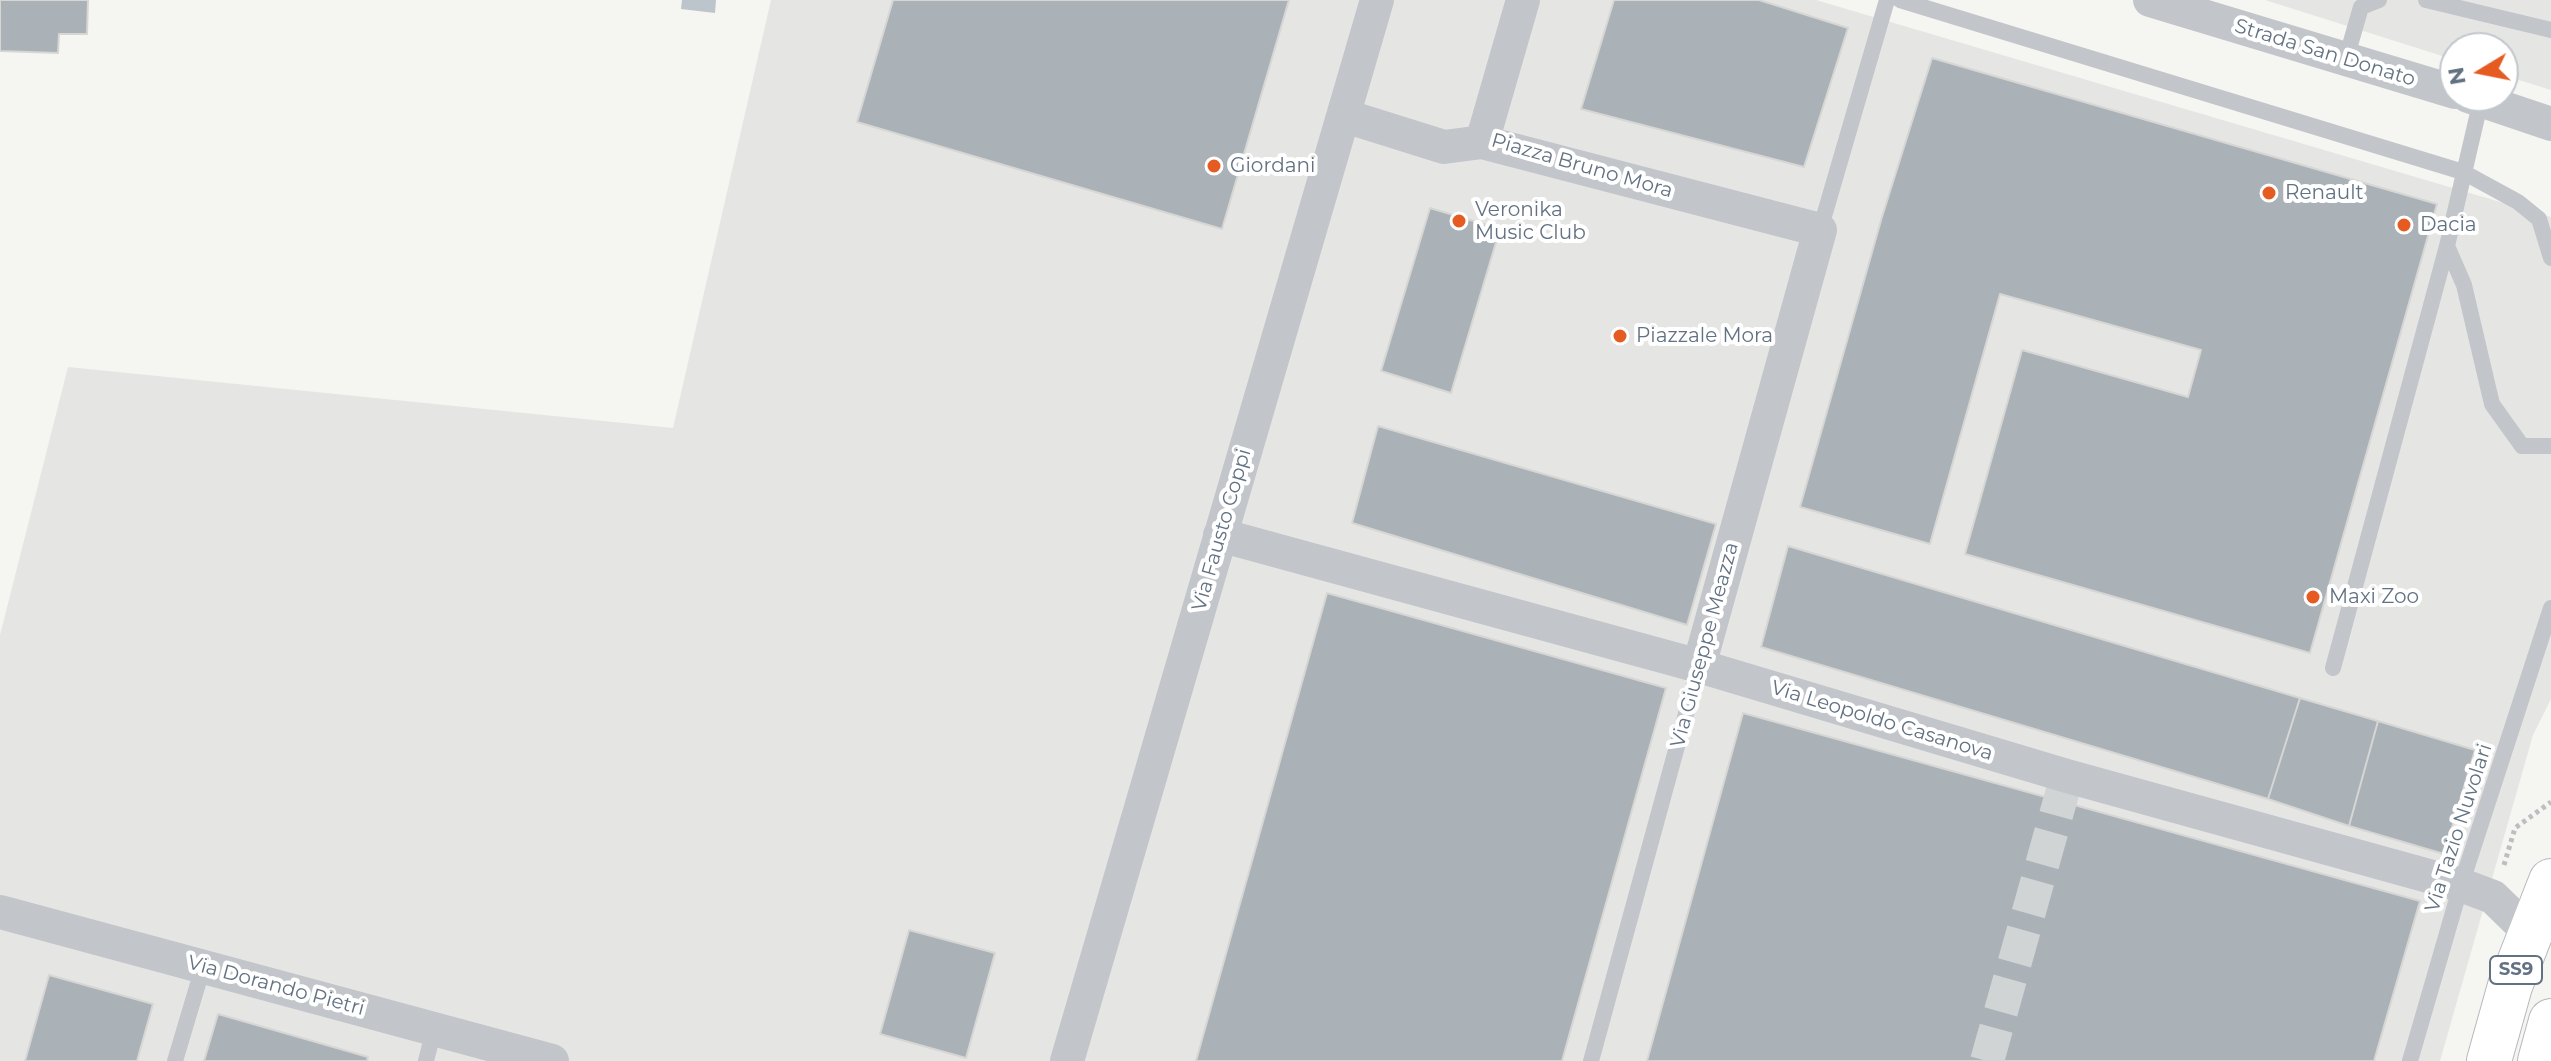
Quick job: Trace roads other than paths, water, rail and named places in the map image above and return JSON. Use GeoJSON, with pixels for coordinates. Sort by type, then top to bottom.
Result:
{"type":"FeatureCollection","features":[{"type":"Feature","properties":{"kind":"main road","name":"SS9"},"geometry":{"type":"LineString","coordinates":[[2489,1061],[2510,986],[2551,881]]}},
{"type":"Feature","properties":{"kind":"main road"},"geometry":{"type":"LineString","coordinates":[[2540,1061],[2551,1021]]}},
{"type":"Feature","properties":{"kind":"street","name":"Via Fausto Coppi"},"geometry":{"type":"LineString","coordinates":[[1067,1061],[1377,0]]}},
{"type":"Feature","properties":{"kind":"street","name":"Piazza Bruno Mora"},"geometry":{"type":"LineString","coordinates":[[1523,0],[1482,142],[1820,230]]}},
{"type":"Feature","properties":{"kind":"street","name":"Strada San Donato"},"geometry":{"type":"LineString","coordinates":[[2150,0],[2198,7],[2346,59],[2439,87]]}},
{"type":"Feature","properties":{"kind":"street","name":"Strada San Donato"},"geometry":{"type":"LineString","coordinates":[[2515,112],[2551,124]]}},
{"type":"Feature","properties":{"kind":"street"},"geometry":{"type":"LineString","coordinates":[[1345,116],[1444,147],[1482,142]]}},
{"type":"Feature","properties":{"kind":"street","name":"Via Giuseppe Meazza"},"geometry":{"type":"LineString","coordinates":[[1699,666],[1820,230]]}},
{"type":"Feature","properties":{"kind":"street","name":"Via Leopoldo Casanova"},"geometry":{"type":"LineString","coordinates":[[1220,535],[1699,666],[2067,776],[2461,885],[2493,897],[2530,933]]}},
{"type":"Feature","properties":{"kind":"street","name":"Via Dorando Pietri"},"geometry":{"type":"LineString","coordinates":[[0,912],[203,967],[430,1045],[552,1061]]}},
{"type":"Feature","properties":{"kind":"lane"},"geometry":{"type":"LineString","coordinates":[[1820,230],[1887,0]]}},
{"type":"Feature","properties":{"kind":"lane"},"geometry":{"type":"LineString","coordinates":[[1900,0],[2463,172],[2518,202],[2539,219],[2551,258]]}},
{"type":"Feature","properties":{"kind":"lane"},"geometry":{"type":"LineString","coordinates":[[2346,59],[2361,7],[2379,0]]}},
{"type":"Feature","properties":{"kind":"lane"},"geometry":{"type":"LineString","coordinates":[[2426,0],[2551,30]]}},
{"type":"Feature","properties":{"kind":"lane"},"geometry":{"type":"LineString","coordinates":[[2333,668],[2447,246],[2463,172],[2467,112]]}},
{"type":"Feature","properties":{"kind":"lane"},"geometry":{"type":"LineString","coordinates":[[2447,246],[2464,285],[2492,404],[2522,446],[2551,446]]}},
{"type":"Feature","properties":{"kind":"lane","name":"Via Tazio Nuvolari"},"geometry":{"type":"LineString","coordinates":[[2410,1061],[2461,885],[2551,608]]}},
{"type":"Feature","properties":{"kind":"lane","name":"Via Giuseppe Meazza"},"geometry":{"type":"LineString","coordinates":[[1591,1061],[1699,666]]}},
{"type":"Feature","properties":{"kind":"lane"},"geometry":{"type":"LineString","coordinates":[[175,1061],[203,967]]}},
{"type":"Feature","properties":{"kind":"tunnel"},"geometry":{"type":"LineString","coordinates":[[1987,1061],[2067,776]]}},
{"type":"Feature","properties":{"kind":"place","name":"Giordani"},"geometry":{"type":"Point","coordinates":[1214,166]}},
{"type":"Feature","properties":{"kind":"place","name":"Renault"},"geometry":{"type":"Point","coordinates":[2269,193]}},
{"type":"Feature","properties":{"kind":"place","name":"Veronika Music Club"},"geometry":{"type":"Point","coordinates":[1459,221]}},
{"type":"Feature","properties":{"kind":"place","name":"Dacia"},"geometry":{"type":"Point","coordinates":[2404,225]}},
{"type":"Feature","properties":{"kind":"place","name":"Piazzale Mora"},"geometry":{"type":"Point","coordinates":[1620,336]}},
{"type":"Feature","properties":{"kind":"place","name":"Maxi Zoo"},"geometry":{"type":"Point","coordinates":[2313,597]}}]}
